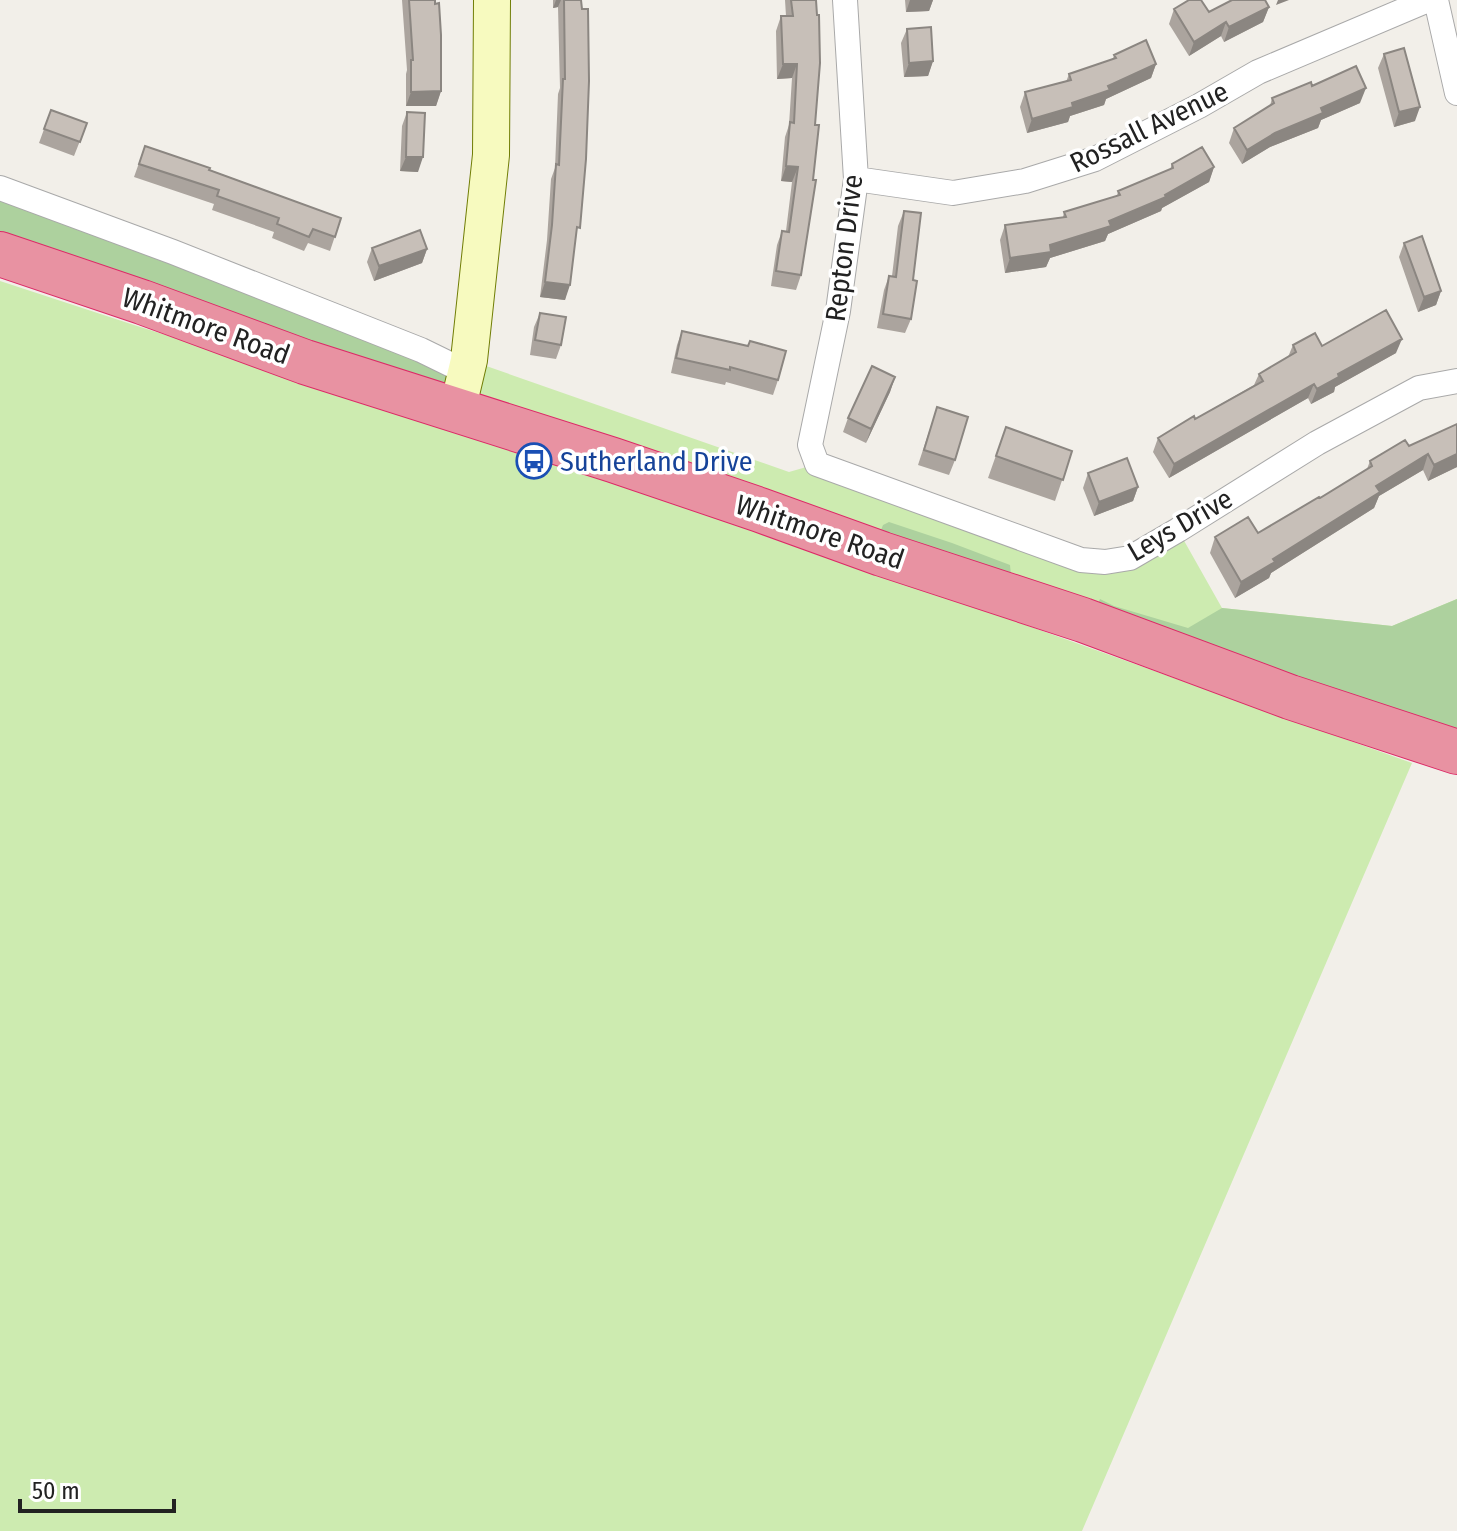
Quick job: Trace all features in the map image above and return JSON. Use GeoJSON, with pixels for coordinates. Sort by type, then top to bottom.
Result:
{"type":"FeatureCollection","features":[{"type":"Feature","properties":{"kind":"highway","name":"Whitmore Road"},"geometry":{"type":"LineString","coordinates":[[0,254],[305,362],[462,392],[613,460],[1083,620],[1290,697],[1457,752]]}},
{"type":"Feature","properties":{"kind":"street"},"geometry":{"type":"LineString","coordinates":[[462,392],[469,360],[491,155],[492,0]]}},
{"type":"Feature","properties":{"kind":"street","name":"Repton Drive"},"geometry":{"type":"LineString","coordinates":[[810,445],[838,311],[856,179],[845,0]]}},
{"type":"Feature","properties":{"kind":"street","name":"Rossall Avenue"},"geometry":{"type":"LineString","coordinates":[[856,179],[953,193],[1025,181],[1095,159],[1258,72],[1428,0]]}},
{"type":"Feature","properties":{"kind":"street"},"geometry":{"type":"LineString","coordinates":[[1436,0],[1457,93]]}},
{"type":"Feature","properties":{"kind":"street","name":"Whitmore Road"},"geometry":{"type":"LineString","coordinates":[[0,188],[421,350],[462,392]]}},
{"type":"Feature","properties":{"kind":"street","name":"Leys Drive"},"geometry":{"type":"LineString","coordinates":[[810,445],[817,464],[1081,560],[1105,562],[1130,558],[1317,443],[1419,388],[1457,381]]}},
{"type":"Feature","properties":{"kind":"green space"},"geometry":{"type":"Polygon","coordinates":[[[0,189],[469,360],[789,472],[817,464],[1105,562],[1178,530],[1222,608],[1392,626],[1457,599],[1457,752],[0,254],[0,189]]]}},
{"type":"Feature","properties":{"kind":"green space"},"geometry":{"type":"Polygon","coordinates":[[[0,201],[193,269],[451,369],[447,383],[427,389],[122,273],[0,232],[0,201]]]}},
{"type":"Feature","properties":{"kind":"green space"},"geometry":{"type":"Polygon","coordinates":[[[0,281],[322,384],[869,569],[1412,763],[1082,1531],[0,1531],[0,281]]]}},
{"type":"Feature","properties":{"kind":"green space"},"geometry":{"type":"Polygon","coordinates":[[[889,522],[1010,565],[1011,575],[1001,581],[881,530],[889,522]]]}},
{"type":"Feature","properties":{"kind":"green space"},"geometry":{"type":"Polygon","coordinates":[[[1100,599],[1188,628],[1222,608],[1392,626],[1457,599],[1457,738],[1093,615],[1100,599]]]}},
{"type":"Feature","properties":{"kind":"building"},"geometry":{"type":"Polygon","coordinates":[[[409,0],[435,0],[435,4],[439,3],[441,91],[411,92],[413,60],[409,0]]]}},
{"type":"Feature","properties":{"kind":"building"},"geometry":{"type":"Polygon","coordinates":[[[564,0],[581,0],[582,9],[588,9],[586,159],[580,228],[577,227],[570,285],[545,282],[556,164],[559,165],[565,79],[564,0]]]}},
{"type":"Feature","properties":{"kind":"building"},"geometry":{"type":"Polygon","coordinates":[[[791,0],[816,0],[819,15],[820,63],[815,125],[819,125],[813,180],[816,180],[801,275],[776,271],[782,231],[789,232],[798,167],[786,166],[790,122],[794,123],[797,64],[783,64],[781,16],[793,16],[791,0]]]}},
{"type":"Feature","properties":{"kind":"building"},"geometry":{"type":"Polygon","coordinates":[[[1189,0],[1201,0],[1209,12],[1232,0],[1265,0],[1269,7],[1229,27],[1226,22],[1194,42],[1174,9],[1189,0]]]}},
{"type":"Feature","properties":{"kind":"building"},"geometry":{"type":"Polygon","coordinates":[[[931,27],[933,61],[909,63],[907,29],[931,27]]]}},
{"type":"Feature","properties":{"kind":"building"},"geometry":{"type":"Polygon","coordinates":[[[1146,40],[1156,64],[1108,86],[1110,90],[1072,103],[1073,107],[1032,119],[1025,92],[1071,80],[1069,74],[1116,58],[1114,55],[1146,40]]]}},
{"type":"Feature","properties":{"kind":"building"},"geometry":{"type":"Polygon","coordinates":[[[1404,48],[1420,107],[1399,112],[1384,54],[1404,48]]]}},
{"type":"Feature","properties":{"kind":"building"},"geometry":{"type":"Polygon","coordinates":[[[1356,66],[1366,88],[1321,108],[1323,113],[1275,133],[1247,150],[1234,128],[1274,103],[1272,98],[1311,82],[1312,86],[1356,66]]]}},
{"type":"Feature","properties":{"kind":"building"},"geometry":{"type":"Polygon","coordinates":[[[51,110],[87,123],[80,142],[44,129],[51,110]]]}},
{"type":"Feature","properties":{"kind":"building"},"geometry":{"type":"Polygon","coordinates":[[[407,112],[425,113],[423,157],[406,157],[407,112]]]}},
{"type":"Feature","properties":{"kind":"building"},"geometry":{"type":"Polygon","coordinates":[[[145,146],[341,218],[335,237],[313,229],[309,237],[277,224],[279,218],[217,196],[219,190],[139,164],[145,146]]]}},
{"type":"Feature","properties":{"kind":"building"},"geometry":{"type":"Polygon","coordinates":[[[1202,147],[1214,167],[1166,197],[1109,221],[1111,226],[1050,245],[1051,252],[1010,258],[1005,225],[1066,217],[1064,212],[1120,195],[1118,191],[1173,168],[1172,164],[1202,147]]]}},
{"type":"Feature","properties":{"kind":"building"},"geometry":{"type":"Polygon","coordinates":[[[904,211],[921,213],[913,280],[917,281],[911,319],[883,314],[889,276],[896,277],[904,211]]]}},
{"type":"Feature","properties":{"kind":"building"},"geometry":{"type":"Polygon","coordinates":[[[420,230],[427,249],[379,266],[372,248],[420,230]]]}},
{"type":"Feature","properties":{"kind":"building"},"geometry":{"type":"Polygon","coordinates":[[[1422,236],[1441,291],[1424,297],[1404,243],[1422,236]]]}},
{"type":"Feature","properties":{"kind":"building"},"geometry":{"type":"Polygon","coordinates":[[[1386,310],[1402,339],[1338,374],[1339,377],[1317,389],[1314,384],[1174,464],[1158,438],[1263,381],[1259,374],[1296,352],[1293,345],[1315,333],[1322,346],[1386,310]]]}},
{"type":"Feature","properties":{"kind":"building"},"geometry":{"type":"Polygon","coordinates":[[[540,313],[566,317],[561,345],[535,340],[540,313]]]}},
{"type":"Feature","properties":{"kind":"building"},"geometry":{"type":"Polygon","coordinates":[[[682,331],[748,346],[750,341],[786,351],[778,380],[730,367],[730,370],[676,358],[682,331]]]}},
{"type":"Feature","properties":{"kind":"building"},"geometry":{"type":"Polygon","coordinates":[[[872,366],[895,377],[871,429],[848,418],[872,366]]]}},
{"type":"Feature","properties":{"kind":"building"},"geometry":{"type":"Polygon","coordinates":[[[937,407],[968,417],[955,460],[924,450],[937,407]]]}},
{"type":"Feature","properties":{"kind":"building"},"geometry":{"type":"Polygon","coordinates":[[[1457,424],[1457,454],[1434,465],[1428,454],[1376,486],[1380,492],[1241,582],[1215,537],[1248,517],[1258,533],[1372,466],[1370,461],[1405,440],[1409,446],[1457,424]]]}},
{"type":"Feature","properties":{"kind":"building"},"geometry":{"type":"Polygon","coordinates":[[[1006,427],[1072,451],[1063,480],[996,456],[1006,427]]]}},
{"type":"Feature","properties":{"kind":"building"},"geometry":{"type":"Polygon","coordinates":[[[1127,458],[1138,487],[1099,502],[1088,473],[1127,458]]]}},
{"type":"Feature","properties":{"kind":"place","name":"Sutherland Drive"},"geometry":{"type":"Point","coordinates":[534,461]}}]}
